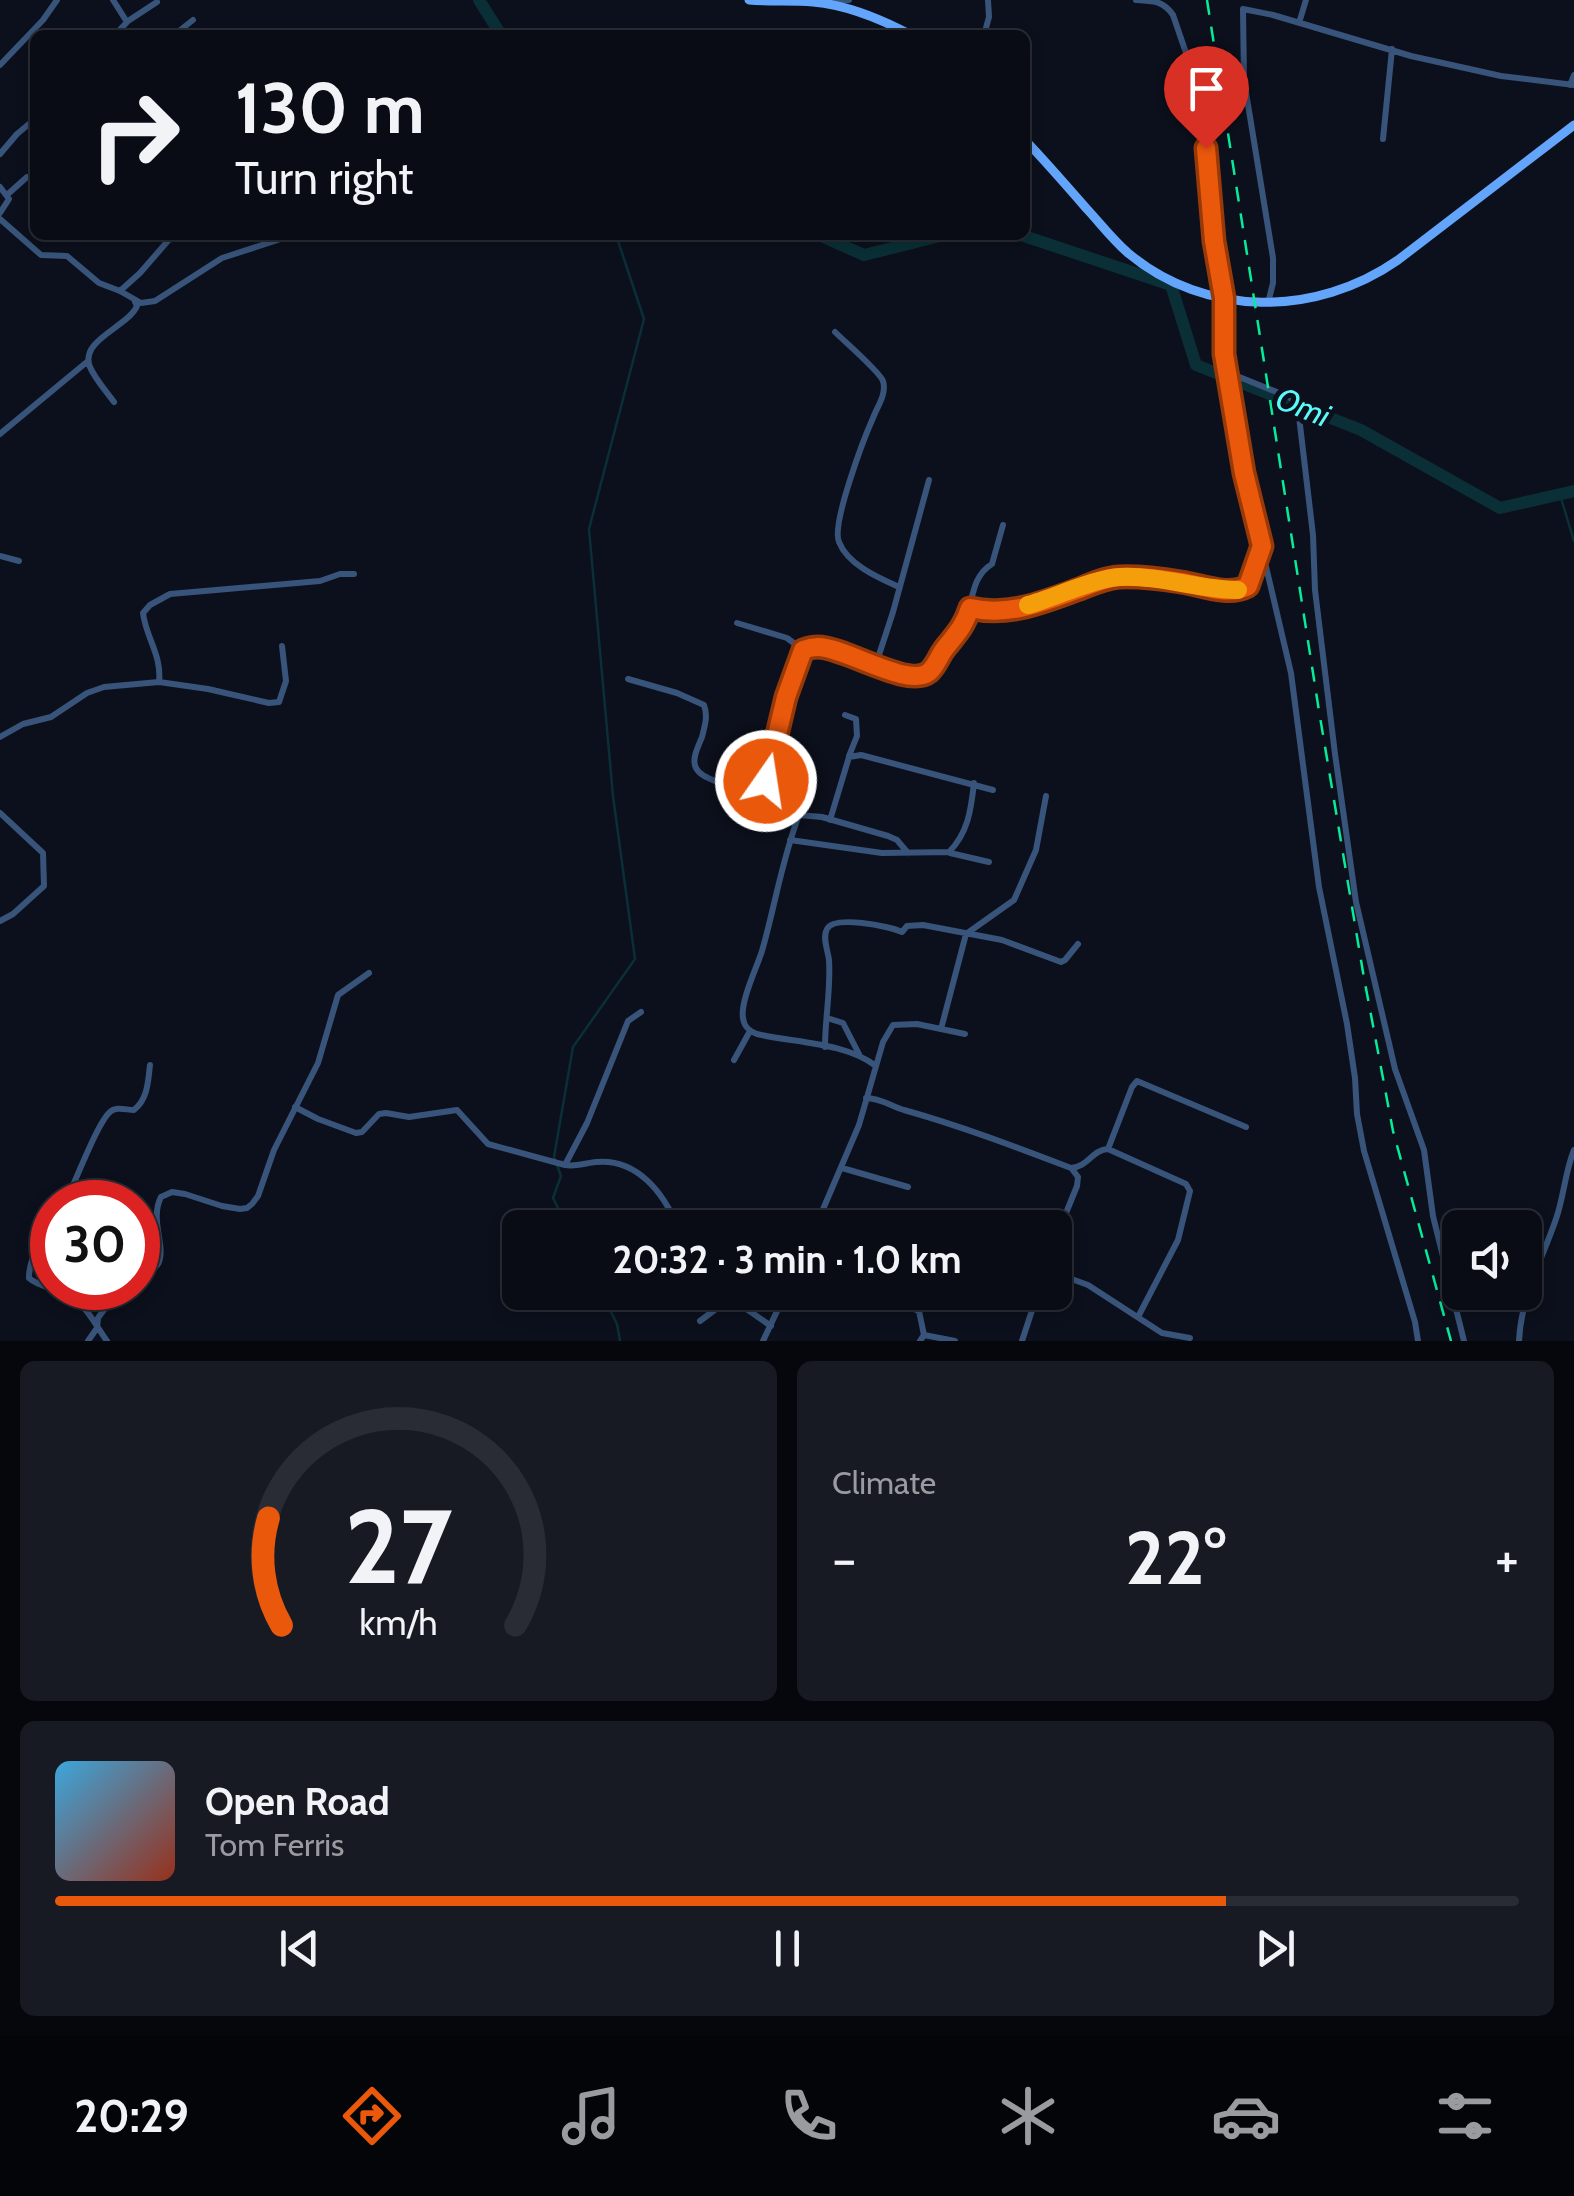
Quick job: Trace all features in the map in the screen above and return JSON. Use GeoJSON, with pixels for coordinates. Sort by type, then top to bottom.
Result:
{"type":"FeatureCollection","features":[{"type":"Feature","properties":{"kind":"main road"},"geometry":{"type":"LineString","coordinates":[[749,0],[814,2],[865,14],[900,30]]}},
{"type":"Feature","properties":{"kind":"main road"},"geometry":{"type":"LineString","coordinates":[[1030,146],[1138,260],[1202,293],[1268,303],[1318,298],[1373,276],[1574,125]]}},
{"type":"Feature","properties":{"kind":"street"},"geometry":{"type":"LineString","coordinates":[[33,30],[57,0]]}},
{"type":"Feature","properties":{"kind":"street"},"geometry":{"type":"LineString","coordinates":[[113,0],[127,22]]}},
{"type":"Feature","properties":{"kind":"street"},"geometry":{"type":"LineString","coordinates":[[814,2],[849,0]]}},
{"type":"Feature","properties":{"kind":"street"},"geometry":{"type":"LineString","coordinates":[[985,30],[988,0]]}},
{"type":"Feature","properties":{"kind":"street"},"geometry":{"type":"LineString","coordinates":[[1136,0],[1158,1],[1173,14],[1197,85],[1224,298],[1227,372],[1244,473],[1291,673],[1319,887],[1347,1024],[1364,1151],[1418,1341]]}},
{"type":"Feature","properties":{"kind":"street"},"geometry":{"type":"LineString","coordinates":[[1299,24],[1306,0]]}},
{"type":"Feature","properties":{"kind":"street"},"geometry":{"type":"LineString","coordinates":[[120,30],[157,2]]}},
{"type":"Feature","properties":{"kind":"street"},"geometry":{"type":"LineString","coordinates":[[1268,303],[1273,258],[1244,80],[1243,9],[1411,56],[1500,76],[1572,85],[1574,76]]}},
{"type":"Feature","properties":{"kind":"street"},"geometry":{"type":"LineString","coordinates":[[181,30],[193,20]]}},
{"type":"Feature","properties":{"kind":"street"},"geometry":{"type":"LineString","coordinates":[[0,65],[30,34]]}},
{"type":"Feature","properties":{"kind":"street"},"geometry":{"type":"LineString","coordinates":[[1383,139],[1392,48]]}},
{"type":"Feature","properties":{"kind":"street"},"geometry":{"type":"LineString","coordinates":[[0,154],[30,123]]}},
{"type":"Feature","properties":{"kind":"street"},"geometry":{"type":"LineString","coordinates":[[30,176],[8,194],[0,216],[42,256],[67,256],[99,283],[141,303],[155,301],[222,258],[278,240]]}},
{"type":"Feature","properties":{"kind":"street"},"geometry":{"type":"LineString","coordinates":[[0,187],[8,194]]}},
{"type":"Feature","properties":{"kind":"street"},"geometry":{"type":"LineString","coordinates":[[120,291],[169,240]]}},
{"type":"Feature","properties":{"kind":"street"},"geometry":{"type":"LineString","coordinates":[[114,402],[90,368],[89,352],[133,315],[135,300]]}},
{"type":"Feature","properties":{"kind":"street"},"geometry":{"type":"LineString","coordinates":[[835,332],[876,372],[884,387],[847,492],[836,530],[838,541],[858,564],[900,588]]}},
{"type":"Feature","properties":{"kind":"street"},"geometry":{"type":"LineString","coordinates":[[0,434],[88,360]]}},
{"type":"Feature","properties":{"kind":"street"},"geometry":{"type":"LineString","coordinates":[[1227,372],[1289,397],[1298,408],[1318,610],[1356,902],[1395,1069],[1424,1150],[1433,1216],[1464,1341]]}},
{"type":"Feature","properties":{"kind":"street"},"geometry":{"type":"LineString","coordinates":[[876,664],[929,480]]}},
{"type":"Feature","properties":{"kind":"street"},"geometry":{"type":"LineString","coordinates":[[738,624],[787,638],[803,650],[821,647],[895,672],[924,676],[960,633],[976,579],[981,570],[992,564],[1003,525]]}},
{"type":"Feature","properties":{"kind":"street"},"geometry":{"type":"LineString","coordinates":[[970,608],[1009,612],[1120,577],[1181,582],[1209,589],[1244,589],[1251,581],[1262,546]]}},
{"type":"Feature","properties":{"kind":"street"},"geometry":{"type":"LineString","coordinates":[[0,556],[19,561]]}},
{"type":"Feature","properties":{"kind":"street"},"geometry":{"type":"LineString","coordinates":[[159,682],[160,666],[142,613],[170,594],[354,574]]}},
{"type":"Feature","properties":{"kind":"street"},"geometry":{"type":"LineString","coordinates":[[0,736],[22,724],[56,714],[87,693],[104,687],[159,682],[279,702],[286,681],[282,646]]}},
{"type":"Feature","properties":{"kind":"street"},"geometry":{"type":"LineString","coordinates":[[764,793],[786,697],[803,650]]}},
{"type":"Feature","properties":{"kind":"street"},"geometry":{"type":"LineString","coordinates":[[628,678],[662,687],[704,706],[707,715],[696,768],[716,781],[797,806],[800,816],[743,1008],[743,1019],[750,1031],[860,1056],[876,1066]]}},
{"type":"Feature","properties":{"kind":"street"},"geometry":{"type":"LineString","coordinates":[[830,820],[857,736],[856,719],[846,715]]}},
{"type":"Feature","properties":{"kind":"street"},"geometry":{"type":"LineString","coordinates":[[849,757],[860,756],[993,790]]}},
{"type":"Feature","properties":{"kind":"street"},"geometry":{"type":"LineString","coordinates":[[949,852],[968,822],[974,784]]}},
{"type":"Feature","properties":{"kind":"street"},"geometry":{"type":"LineString","coordinates":[[941,1029],[966,934],[1014,900],[1036,850],[1046,796]]}},
{"type":"Feature","properties":{"kind":"street"},"geometry":{"type":"LineString","coordinates":[[0,813],[43,853],[44,886],[0,921]]}},
{"type":"Feature","properties":{"kind":"street"},"geometry":{"type":"LineString","coordinates":[[800,816],[809,814],[888,836],[909,854]]}},
{"type":"Feature","properties":{"kind":"street"},"geometry":{"type":"LineString","coordinates":[[790,840],[882,852],[949,852],[989,862]]}},
{"type":"Feature","properties":{"kind":"street"},"geometry":{"type":"LineString","coordinates":[[825,1047],[830,968],[826,938],[831,924],[858,923],[902,932],[907,926],[922,925],[1002,940],[1060,962],[1078,944]]}},
{"type":"Feature","properties":{"kind":"street"},"geometry":{"type":"LineString","coordinates":[[160,1203],[172,1192],[222,1206],[247,1208],[258,1196],[274,1150],[318,1063],[338,995],[369,973]]}},
{"type":"Feature","properties":{"kind":"street"},"geometry":{"type":"LineString","coordinates":[[565,1165],[587,1123],[628,1021],[641,1012]]}},
{"type":"Feature","properties":{"kind":"street"},"geometry":{"type":"LineString","coordinates":[[828,1018],[843,1023],[860,1056]]}},
{"type":"Feature","properties":{"kind":"street"},"geometry":{"type":"LineString","coordinates":[[823,1210],[859,1125],[892,1025],[917,1024],[964,1034]]}},
{"type":"Feature","properties":{"kind":"street"},"geometry":{"type":"LineString","coordinates":[[734,1060],[750,1031]]}},
{"type":"Feature","properties":{"kind":"street"},"geometry":{"type":"LineString","coordinates":[[75,1180],[110,1112],[115,1108],[134,1110],[142,1103],[150,1064]]}},
{"type":"Feature","properties":{"kind":"street"},"geometry":{"type":"LineString","coordinates":[[1108,1148],[1137,1081],[1246,1127]]}},
{"type":"Feature","properties":{"kind":"street"},"geometry":{"type":"LineString","coordinates":[[866,1098],[873,1097],[1071,1168],[1078,1177],[1067,1210]]}},
{"type":"Feature","properties":{"kind":"street"},"geometry":{"type":"LineString","coordinates":[[295,1107],[356,1133],[362,1132],[379,1114],[409,1117],[457,1110],[488,1144],[565,1165],[615,1162],[629,1166],[653,1186],[670,1210]]}},
{"type":"Feature","properties":{"kind":"street"},"geometry":{"type":"LineString","coordinates":[[1071,1168],[1084,1165],[1099,1150],[1108,1148],[1186,1184],[1190,1191],[1178,1240],[1138,1317]]}},
{"type":"Feature","properties":{"kind":"street"},"geometry":{"type":"LineString","coordinates":[[1519,1341],[1525,1300],[1558,1214],[1574,1150]]}},
{"type":"Feature","properties":{"kind":"street"},"geometry":{"type":"LineString","coordinates":[[842,1168],[908,1187]]}},
{"type":"Feature","properties":{"kind":"street"},"geometry":{"type":"LineString","coordinates":[[1072,1279],[1088,1285],[1162,1333],[1190,1338]]}},
{"type":"Feature","properties":{"kind":"street"},"geometry":{"type":"LineString","coordinates":[[84,1310],[107,1341]]}},
{"type":"Feature","properties":{"kind":"street"},"geometry":{"type":"LineString","coordinates":[[88,1341],[104,1310]]}},
{"type":"Feature","properties":{"kind":"street"},"geometry":{"type":"LineString","coordinates":[[700,1321],[714,1310]]}},
{"type":"Feature","properties":{"kind":"street"},"geometry":{"type":"LineString","coordinates":[[746,1310],[771,1326]]}},
{"type":"Feature","properties":{"kind":"street"},"geometry":{"type":"LineString","coordinates":[[763,1341],[778,1310]]}},
{"type":"Feature","properties":{"kind":"street"},"geometry":{"type":"LineString","coordinates":[[915,1310],[922,1338],[955,1341]]}},
{"type":"Feature","properties":{"kind":"street"},"geometry":{"type":"LineString","coordinates":[[1022,1341],[1032,1310]]}},
{"type":"Feature","properties":{"kind":"waterway","name":"Omi"},"geometry":{"type":"LineString","coordinates":[[479,0],[498,30]]}},
{"type":"Feature","properties":{"kind":"waterway","name":"Omi"},"geometry":{"type":"LineString","coordinates":[[1030,238],[1171,285],[1196,365],[1361,430],[1500,508],[1574,491]]}},
{"type":"Feature","properties":{"kind":"waterway"},"geometry":{"type":"LineString","coordinates":[[559,1210],[553,1198],[561,1176],[554,1157],[573,1047],[635,959],[613,796],[589,529],[644,319],[618,240]]}},
{"type":"Feature","properties":{"kind":"waterway","name":"Omi"},"geometry":{"type":"LineString","coordinates":[[830,240],[864,255],[924,240]]}},
{"type":"Feature","properties":{"kind":"waterway"},"geometry":{"type":"LineString","coordinates":[[1560,495],[1574,541]]}},
{"type":"Feature","properties":{"kind":"waterway"},"geometry":{"type":"LineString","coordinates":[[610,1310],[620,1341]]}},
{"type":"Feature","properties":{"kind":"railway"},"geometry":{"type":"LineString","coordinates":[[1207,0],[1364,978],[1393,1131],[1451,1341]]}},
{"type":"Feature","properties":{"kind":"slow traffic"},"geometry":{"type":"LineString","coordinates":[[1028,605],[1120,577],[1238,590]]}},
{"type":"Feature","properties":{"kind":"route"},"geometry":{"type":"LineString","coordinates":[[766,781],[786,697],[803,650],[836,650],[895,672],[924,676],[960,633],[970,608],[1009,612],[1120,577],[1181,582],[1209,589],[1239,590],[1248,586],[1262,546],[1244,473],[1224,354],[1224,298],[1214,241],[1206,148]]}}]}
